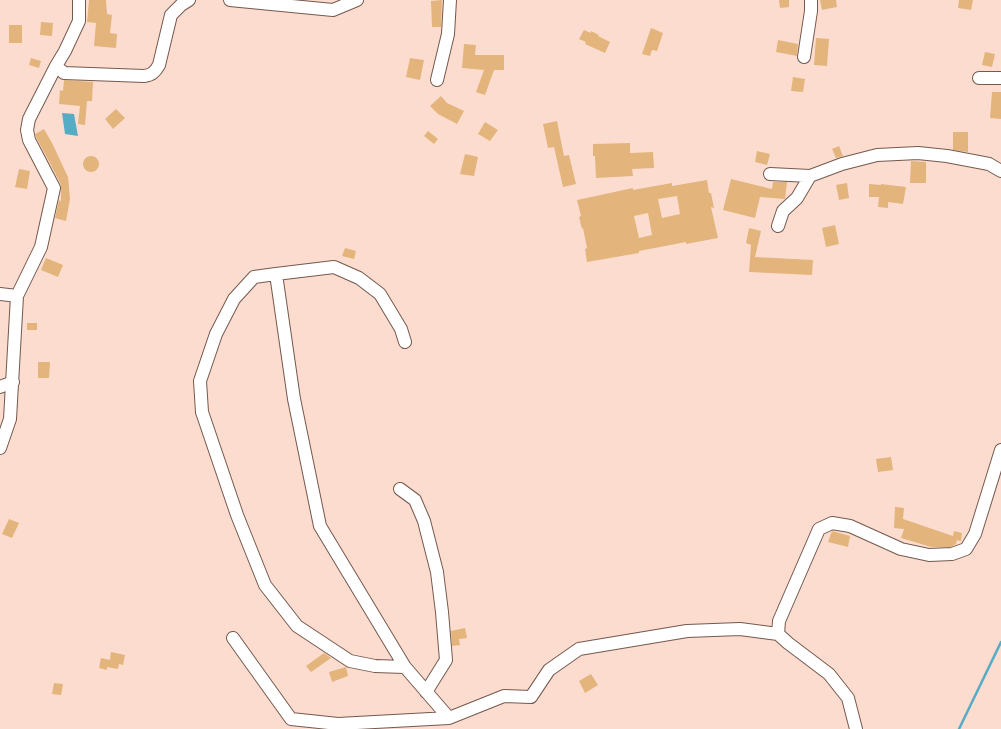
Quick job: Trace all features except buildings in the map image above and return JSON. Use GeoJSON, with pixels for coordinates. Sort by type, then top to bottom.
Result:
{"type":"FeatureCollection","features":[{"type":"Feature","properties":{"kind":"street"},"geometry":{"type":"LineString","coordinates":[[0,448],[10,419],[17,296],[41,247],[54,188],[29,140],[27,130],[29,118],[79,22],[79,0]]}},
{"type":"Feature","properties":{"kind":"street"},"geometry":{"type":"LineString","coordinates":[[56,66],[64,73],[151,75],[155,72],[159,65],[171,15],[181,5],[189,0]]}},
{"type":"Feature","properties":{"kind":"street"},"geometry":{"type":"LineString","coordinates":[[230,0],[333,10],[357,0]]}},
{"type":"Feature","properties":{"kind":"street"},"geometry":{"type":"LineString","coordinates":[[437,80],[448,34],[450,0]]}},
{"type":"Feature","properties":{"kind":"street"},"geometry":{"type":"LineString","coordinates":[[804,57],[811,11],[811,0]]}},
{"type":"Feature","properties":{"kind":"street"},"geometry":{"type":"LineString","coordinates":[[979,78],[1001,78]]}},
{"type":"Feature","properties":{"kind":"street"},"geometry":{"type":"LineString","coordinates":[[770,174],[810,176],[842,164],[877,155],[918,153],[947,156],[989,164],[1001,171]]}},
{"type":"Feature","properties":{"kind":"street"},"geometry":{"type":"LineString","coordinates":[[778,226],[783,211],[797,198],[810,176]]}},
{"type":"Feature","properties":{"kind":"street"},"geometry":{"type":"LineString","coordinates":[[405,342],[401,329],[380,294],[359,278],[334,267],[254,277],[234,299],[216,334],[200,381],[202,412],[236,515],[265,585],[297,626],[350,662],[375,666],[405,667]]}},
{"type":"Feature","properties":{"kind":"street"},"geometry":{"type":"LineString","coordinates":[[276,274],[294,399],[320,526],[405,667],[448,718]]}},
{"type":"Feature","properties":{"kind":"street"},"geometry":{"type":"LineString","coordinates":[[0,294],[17,296]]}},
{"type":"Feature","properties":{"kind":"street"},"geometry":{"type":"LineString","coordinates":[[0,387],[13,382]]}},
{"type":"Feature","properties":{"kind":"street"},"geometry":{"type":"LineString","coordinates":[[778,634],[778,621],[819,529],[832,523],[850,526],[900,549],[929,555],[952,554],[966,549],[975,534],[1001,450]]}},
{"type":"Feature","properties":{"kind":"street"},"geometry":{"type":"LineString","coordinates":[[400,489],[415,500],[424,521],[438,572],[446,660],[426,692]]}},
{"type":"Feature","properties":{"kind":"street"},"geometry":{"type":"LineString","coordinates":[[233,638],[291,719],[340,727],[448,718],[504,696],[531,697],[549,670],[579,649],[687,631],[740,629],[778,634],[829,674],[848,698],[856,729]]}},
{"type":"Feature","properties":{"kind":"water"},"geometry":{"type":"Polygon","coordinates":[[[62,113],[74,114],[78,136],[65,134],[62,113]]]}},
{"type":"Feature","properties":{"kind":"waterway"},"geometry":{"type":"LineString","coordinates":[[959,729],[1001,642]]}}]}
